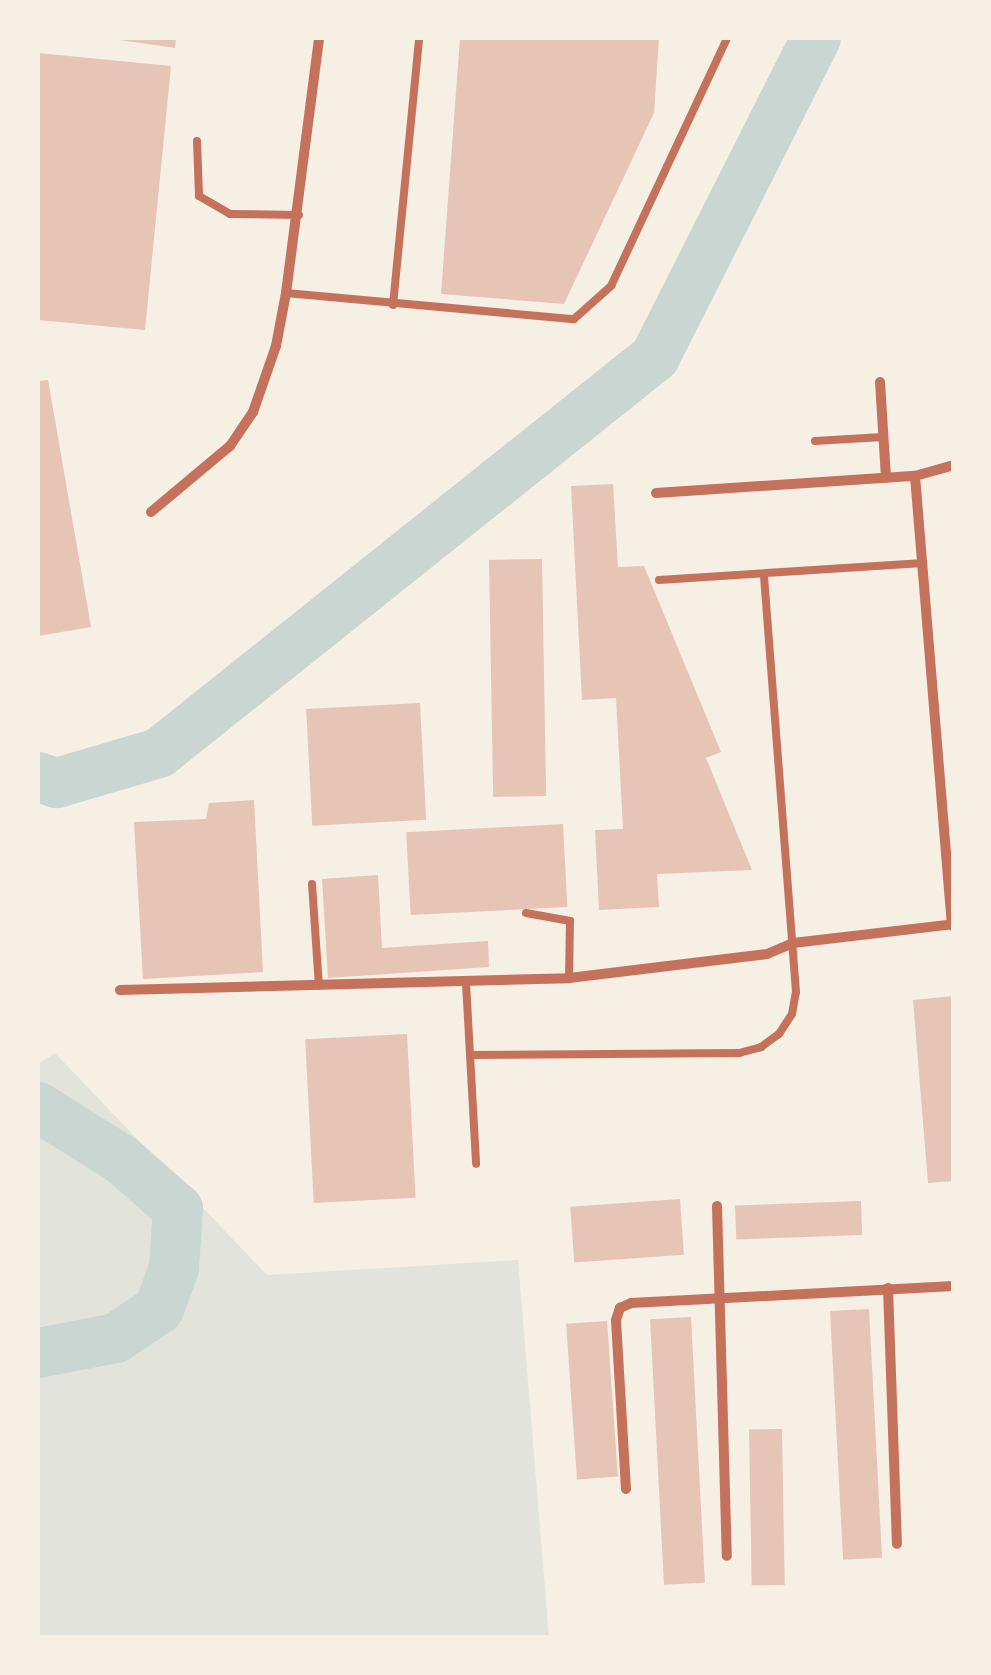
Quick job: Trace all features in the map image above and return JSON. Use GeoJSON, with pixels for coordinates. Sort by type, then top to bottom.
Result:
{"type":"FeatureCollection","features":[{"type":"Feature","properties":{"kind":"street"},"geometry":{"type":"LineString","coordinates":[[150,512],[230,446],[253,412],[276,346],[286,293],[319,38]]}},
{"type":"Feature","properties":{"kind":"street"},"geometry":{"type":"LineString","coordinates":[[880,382],[886,478]]}},
{"type":"Feature","properties":{"kind":"street"},"geometry":{"type":"LineString","coordinates":[[656,493],[915,476],[954,465]]}},
{"type":"Feature","properties":{"kind":"street"},"geometry":{"type":"LineString","coordinates":[[120,990],[569,978],[766,954],[793,943],[953,924],[919,563],[915,476]]}},
{"type":"Feature","properties":{"kind":"street"},"geometry":{"type":"LineString","coordinates":[[718,1206],[728,1556]]}},
{"type":"Feature","properties":{"kind":"street"},"geometry":{"type":"LineString","coordinates":[[626,1489],[616,1320],[620,1308],[631,1303],[954,1286]]}},
{"type":"Feature","properties":{"kind":"street"},"geometry":{"type":"LineString","coordinates":[[888,1288],[897,1544]]}},
{"type":"Feature","properties":{"kind":"lane"},"geometry":{"type":"LineString","coordinates":[[393,305],[419,38]]}},
{"type":"Feature","properties":{"kind":"lane"},"geometry":{"type":"LineString","coordinates":[[286,293],[562,320],[585,311],[611,286],[726,38]]}},
{"type":"Feature","properties":{"kind":"lane"},"geometry":{"type":"LineString","coordinates":[[197,141],[198,196],[230,214],[299,215]]}},
{"type":"Feature","properties":{"kind":"lane"},"geometry":{"type":"LineString","coordinates":[[815,440],[883,437]]}},
{"type":"Feature","properties":{"kind":"lane"},"geometry":{"type":"LineString","coordinates":[[658,580],[919,563]]}},
{"type":"Feature","properties":{"kind":"lane"},"geometry":{"type":"LineString","coordinates":[[470,1055],[739,1053],[761,1048],[780,1034],[792,1014],[796,992],[764,576]]}},
{"type":"Feature","properties":{"kind":"lane"},"geometry":{"type":"LineString","coordinates":[[312,884],[320,986]]}},
{"type":"Feature","properties":{"kind":"lane"},"geometry":{"type":"LineString","coordinates":[[526,913],[570,921],[569,978]]}},
{"type":"Feature","properties":{"kind":"lane"},"geometry":{"type":"LineString","coordinates":[[466,983],[476,1164]]}},
{"type":"Feature","properties":{"kind":"shaded area"},"geometry":{"type":"Polygon","coordinates":[[[55,1053],[267,1275],[518,1260],[549,1637],[38,1637],[38,1064],[55,1053]]]}},
{"type":"Feature","properties":{"kind":"building"},"geometry":{"type":"Polygon","coordinates":[[[106,38],[176,38],[175,48],[106,38]]]}},
{"type":"Feature","properties":{"kind":"building"},"geometry":{"type":"Polygon","coordinates":[[[460,38],[659,38],[654,113],[564,304],[441,294],[460,38]]]}},
{"type":"Feature","properties":{"kind":"building"},"geometry":{"type":"Polygon","coordinates":[[[38,53],[171,66],[145,330],[38,320],[38,53]]]}},
{"type":"Feature","properties":{"kind":"building"},"geometry":{"type":"Polygon","coordinates":[[[48,380],[91,627],[38,636],[38,381],[48,380]]]}},
{"type":"Feature","properties":{"kind":"building"},"geometry":{"type":"Polygon","coordinates":[[[613,484],[618,567],[644,566],[721,752],[706,758],[752,870],[657,874],[659,907],[599,910],[595,830],[623,829],[616,698],[582,700],[571,486],[613,484]]]}},
{"type":"Feature","properties":{"kind":"building"},"geometry":{"type":"Polygon","coordinates":[[[542,559],[546,796],[493,797],[489,560],[542,559]]]}},
{"type":"Feature","properties":{"kind":"building"},"geometry":{"type":"Polygon","coordinates":[[[420,703],[426,820],[312,826],[306,709],[420,703]]]}},
{"type":"Feature","properties":{"kind":"building"},"geometry":{"type":"Polygon","coordinates":[[[254,800],[263,972],[143,979],[134,822],[206,819],[209,803],[254,800]]]}},
{"type":"Feature","properties":{"kind":"building"},"geometry":{"type":"Polygon","coordinates":[[[563,824],[567,907],[411,915],[406,832],[563,824]]]}},
{"type":"Feature","properties":{"kind":"building"},"geometry":{"type":"Polygon","coordinates":[[[378,875],[382,948],[488,941],[489,967],[328,978],[322,879],[378,875]]]}},
{"type":"Feature","properties":{"kind":"building"},"geometry":{"type":"Polygon","coordinates":[[[954,996],[954,1181],[928,1183],[913,1000],[954,996]]]}},
{"type":"Feature","properties":{"kind":"building"},"geometry":{"type":"Polygon","coordinates":[[[407,1034],[416,1198],[314,1203],[305,1039],[407,1034]]]}},
{"type":"Feature","properties":{"kind":"building"},"geometry":{"type":"Polygon","coordinates":[[[680,1199],[684,1255],[574,1263],[570,1207],[680,1199]]]}},
{"type":"Feature","properties":{"kind":"building"},"geometry":{"type":"Polygon","coordinates":[[[861,1201],[862,1235],[736,1239],[735,1205],[861,1201]]]}},
{"type":"Feature","properties":{"kind":"building"},"geometry":{"type":"Polygon","coordinates":[[[869,1309],[882,1558],[843,1560],[830,1311],[869,1309]]]}},
{"type":"Feature","properties":{"kind":"building"},"geometry":{"type":"Polygon","coordinates":[[[691,1317],[705,1583],[664,1585],[650,1319],[691,1317]]]}},
{"type":"Feature","properties":{"kind":"building"},"geometry":{"type":"Polygon","coordinates":[[[607,1321],[618,1477],[577,1479],[566,1324],[607,1321]]]}},
{"type":"Feature","properties":{"kind":"building"},"geometry":{"type":"Polygon","coordinates":[[[782,1429],[785,1585],[752,1586],[749,1430],[782,1429]]]}},
{"type":"Feature","properties":{"kind":"waterway"},"geometry":{"type":"LineString","coordinates":[[38,777],[57,783],[159,753],[655,357],[816,38]]}},
{"type":"Feature","properties":{"kind":"waterway"},"geometry":{"type":"LineString","coordinates":[[38,1107],[121,1159],[178,1209],[174,1268],[159,1309],[116,1338],[38,1353]]}}]}
